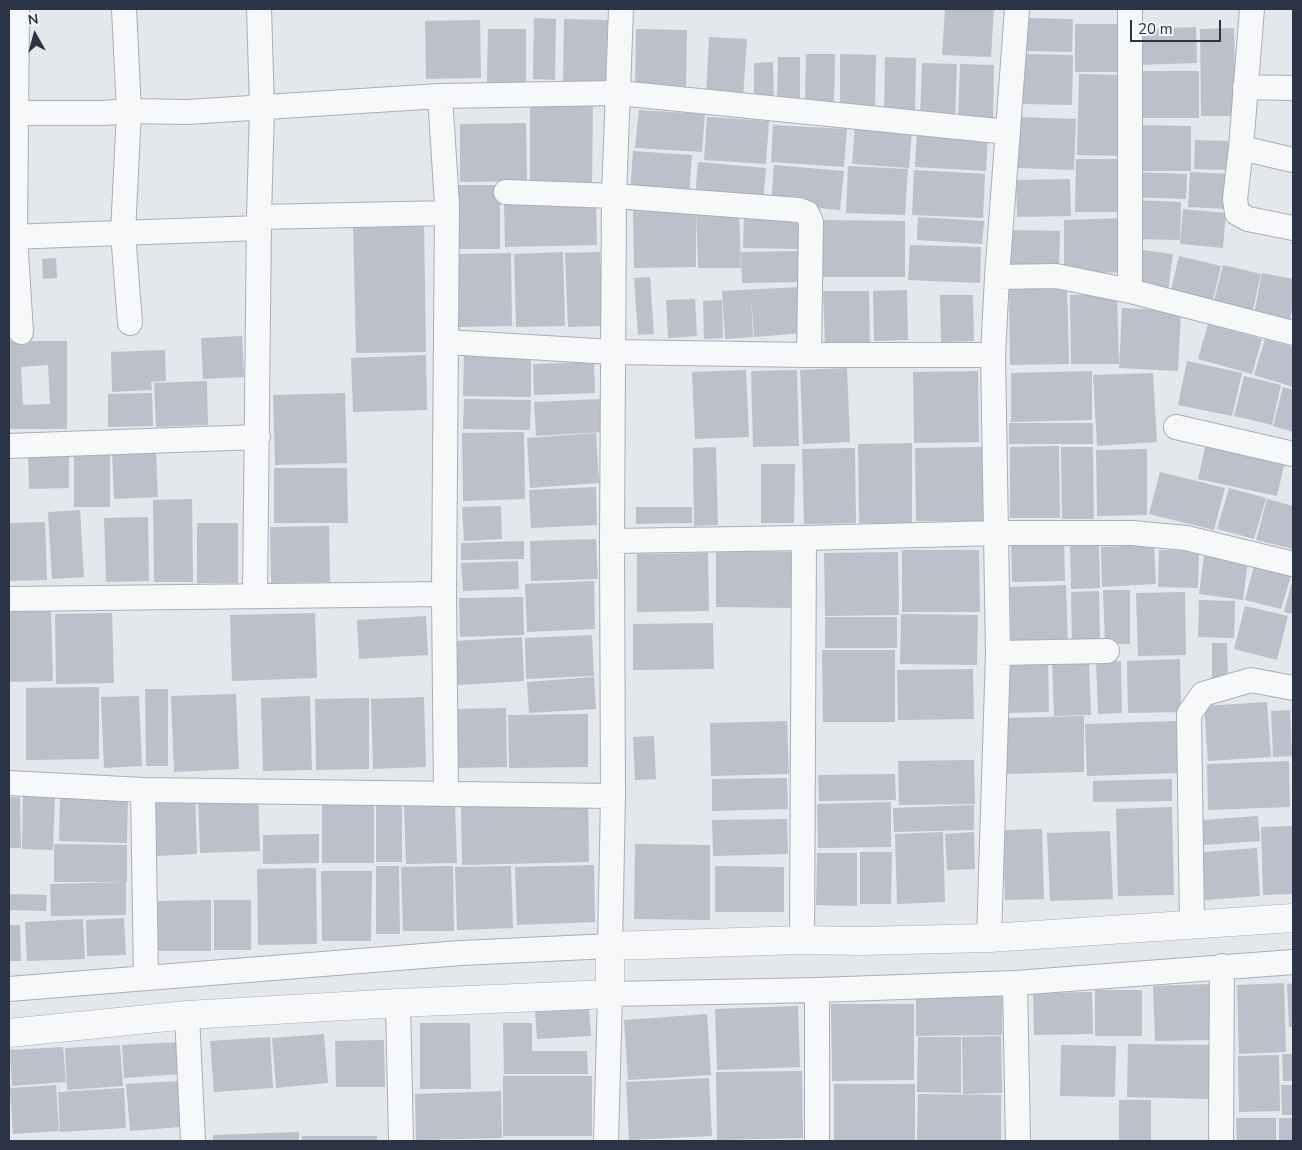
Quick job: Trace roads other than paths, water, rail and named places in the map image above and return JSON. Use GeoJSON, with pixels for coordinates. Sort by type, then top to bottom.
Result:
{"type":"FeatureCollection","features":[{"type":"Feature","properties":{"kind":"street"},"geometry":{"type":"LineString","coordinates":[[17,9],[12,113],[12,237],[21,332]]}},
{"type":"Feature","properties":{"kind":"street"},"geometry":{"type":"LineString","coordinates":[[124,9],[129,111],[123,232],[130,323]]}},
{"type":"Feature","properties":{"kind":"street"},"geometry":{"type":"LineString","coordinates":[[255,596],[262,108],[259,9]]}},
{"type":"Feature","properties":{"kind":"street"},"geometry":{"type":"LineString","coordinates":[[606,1141],[614,796],[612,352],[614,196],[621,9]]}},
{"type":"Feature","properties":{"kind":"street"},"geometry":{"type":"LineString","coordinates":[[989,938],[998,653],[993,355],[1017,9]]}},
{"type":"Feature","properties":{"kind":"street"},"geometry":{"type":"LineString","coordinates":[[1130,9],[1130,291]]}},
{"type":"Feature","properties":{"kind":"street"},"geometry":{"type":"LineString","coordinates":[[1252,9],[1235,199],[1237,213],[1248,219],[1293,228]]}},
{"type":"Feature","properties":{"kind":"street"},"geometry":{"type":"LineString","coordinates":[[1245,87],[1293,88]]}},
{"type":"Feature","properties":{"kind":"street"},"geometry":{"type":"LineString","coordinates":[[12,113],[187,112],[440,96],[619,93],[1008,132]]}},
{"type":"Feature","properties":{"kind":"street"},"geometry":{"type":"LineString","coordinates":[[440,96],[447,213],[444,594],[446,794]]}},
{"type":"Feature","properties":{"kind":"street"},"geometry":{"type":"LineString","coordinates":[[1241,148],[1293,160]]}},
{"type":"Feature","properties":{"kind":"street"},"geometry":{"type":"LineString","coordinates":[[506,192],[614,196],[799,210],[806,213],[811,222],[809,355]]}},
{"type":"Feature","properties":{"kind":"street"},"geometry":{"type":"LineString","coordinates":[[12,237],[447,213]]}},
{"type":"Feature","properties":{"kind":"street"},"geometry":{"type":"LineString","coordinates":[[997,277],[1056,276],[1130,291],[1293,333]]}},
{"type":"Feature","properties":{"kind":"street"},"geometry":{"type":"LineString","coordinates":[[446,342],[612,352],[993,355]]}},
{"type":"Feature","properties":{"kind":"street"},"geometry":{"type":"LineString","coordinates":[[1176,427],[1293,454]]}},
{"type":"Feature","properties":{"kind":"street"},"geometry":{"type":"LineString","coordinates":[[9,446],[258,437]]}},
{"type":"Feature","properties":{"kind":"street"},"geometry":{"type":"LineString","coordinates":[[612,541],[997,533],[1132,534],[1186,538],[1293,564]]}},
{"type":"Feature","properties":{"kind":"street"},"geometry":{"type":"LineString","coordinates":[[802,940],[804,538]]}},
{"type":"Feature","properties":{"kind":"street"},"geometry":{"type":"LineString","coordinates":[[9,599],[444,594]]}},
{"type":"Feature","properties":{"kind":"street"},"geometry":{"type":"LineString","coordinates":[[998,653],[1107,651]]}},
{"type":"Feature","properties":{"kind":"street"},"geometry":{"type":"LineString","coordinates":[[1192,924],[1189,714],[1202,694],[1251,680],[1293,688]]}},
{"type":"Feature","properties":{"kind":"street"},"geometry":{"type":"LineString","coordinates":[[9,783],[142,790],[614,796]]}},
{"type":"Feature","properties":{"kind":"street"},"geometry":{"type":"LineString","coordinates":[[142,790],[146,978]]}},
{"type":"Feature","properties":{"kind":"street"},"geometry":{"type":"LineString","coordinates":[[9,989],[461,953],[802,940],[860,941],[989,938],[1293,918]]}},
{"type":"Feature","properties":{"kind":"street"},"geometry":{"type":"LineString","coordinates":[[9,1033],[187,1015],[398,1003],[610,994],[818,990],[1015,983],[1293,962]]}},
{"type":"Feature","properties":{"kind":"street"},"geometry":{"type":"LineString","coordinates":[[1221,1141],[1222,966]]}},
{"type":"Feature","properties":{"kind":"street"},"geometry":{"type":"LineString","coordinates":[[1015,983],[1018,1141]]}},
{"type":"Feature","properties":{"kind":"street"},"geometry":{"type":"LineString","coordinates":[[817,1141],[818,990]]}},
{"type":"Feature","properties":{"kind":"street"},"geometry":{"type":"LineString","coordinates":[[398,1003],[401,1141]]}},
{"type":"Feature","properties":{"kind":"street"},"geometry":{"type":"LineString","coordinates":[[187,1015],[194,1141]]}}]}
